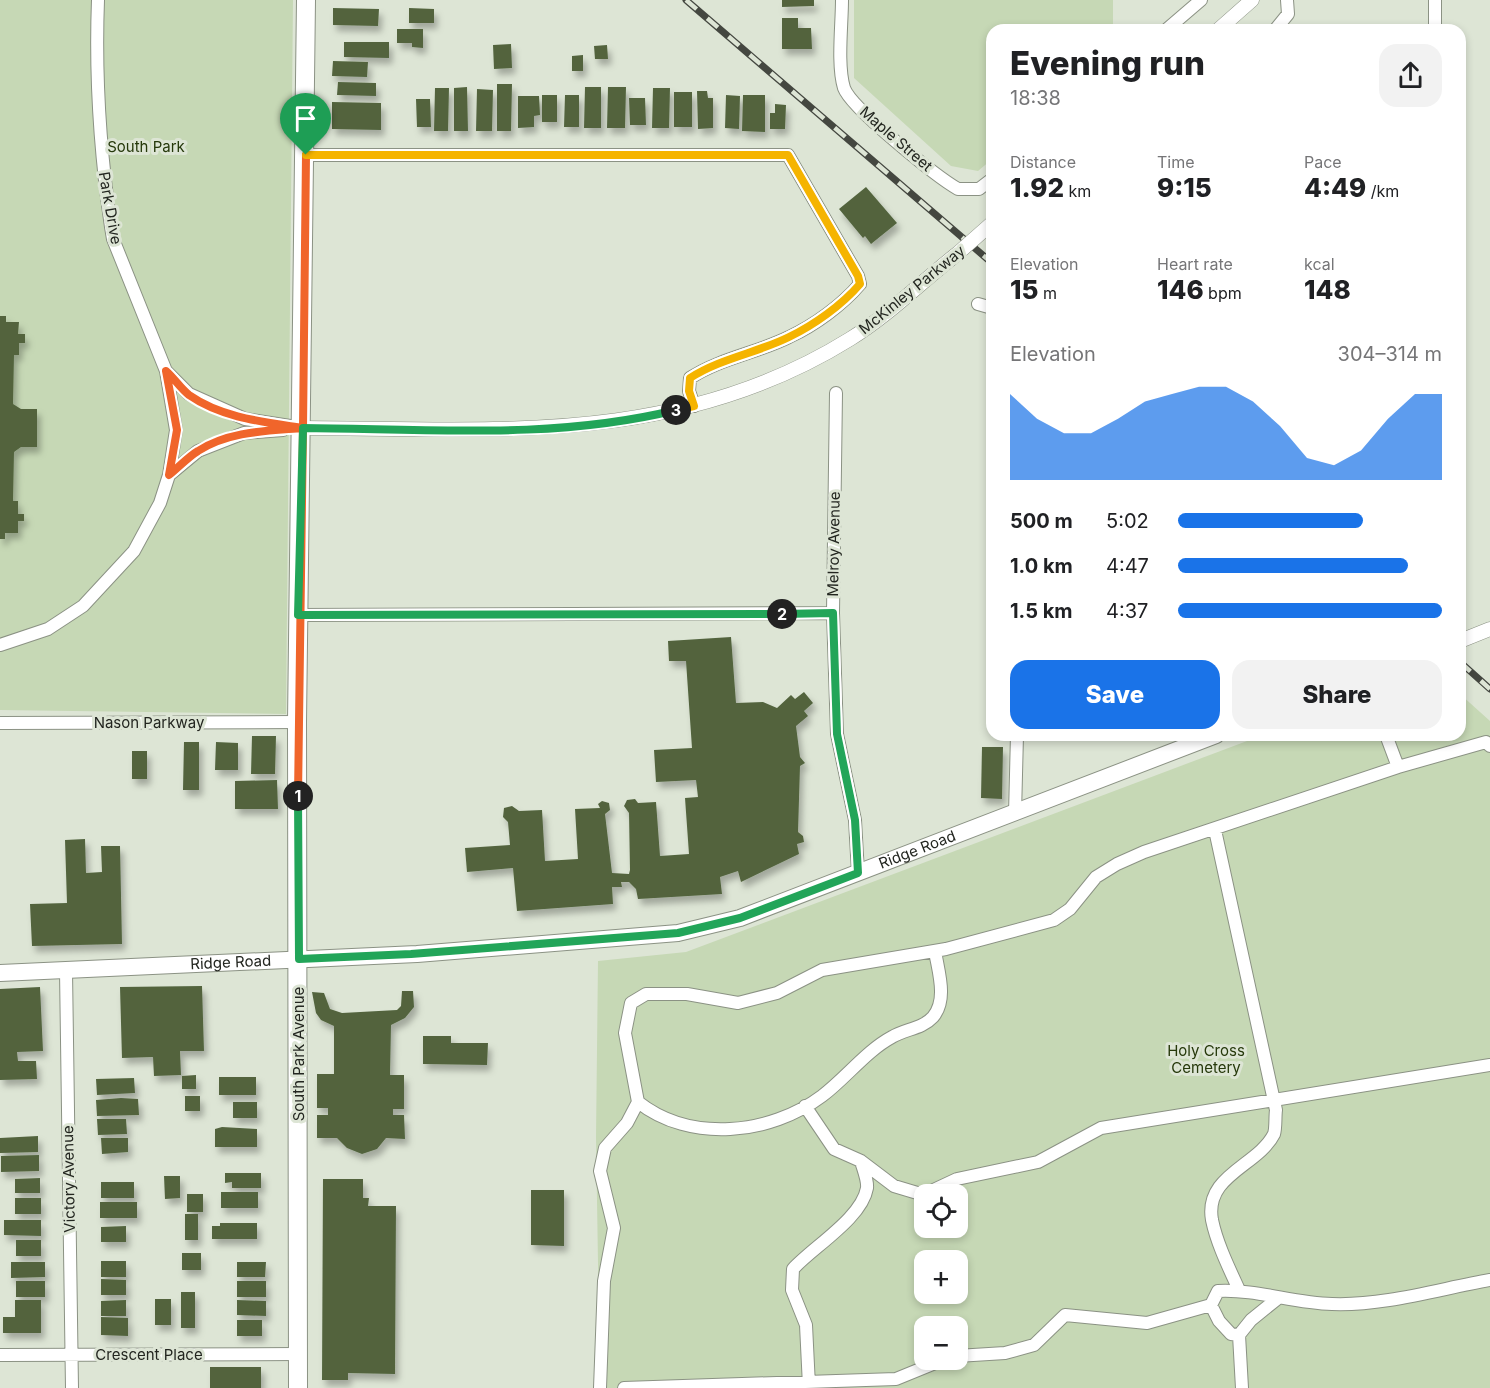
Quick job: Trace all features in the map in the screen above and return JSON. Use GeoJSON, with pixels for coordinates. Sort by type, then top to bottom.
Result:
{"type":"FeatureCollection","features":[{"type":"Feature","properties":{"kind":"main road","name":"South Park Avenue"},"geometry":{"type":"LineString","coordinates":[[298,1388],[297,722],[303,428],[306,0]]}},
{"type":"Feature","properties":{"kind":"main road","name":"Ridge Road"},"geometry":{"type":"LineString","coordinates":[[0,973],[411,954],[678,933],[740,918],[1201,741]]}},
{"type":"Feature","properties":{"kind":"street","name":"Park Drive"},"geometry":{"type":"LineString","coordinates":[[0,645],[48,629],[83,606],[134,551],[160,503],[169,475],[177,430],[166,371],[113,239],[99,140],[96,56],[98,0]]}},
{"type":"Feature","properties":{"kind":"street","name":"Maple Street"},"geometry":{"type":"LineString","coordinates":[[842,0],[844,89],[858,107],[947,182],[968,190],[979,189],[986,184]]}},
{"type":"Feature","properties":{"kind":"street"},"geometry":{"type":"LineString","coordinates":[[1173,24],[1201,0]]}},
{"type":"Feature","properties":{"kind":"street"},"geometry":{"type":"LineString","coordinates":[[1225,24],[1252,0]]}},
{"type":"Feature","properties":{"kind":"street"},"geometry":{"type":"LineString","coordinates":[[1280,24],[1288,14],[1287,0]]}},
{"type":"Feature","properties":{"kind":"street"},"geometry":{"type":"LineString","coordinates":[[1435,0],[1435,24]]}},
{"type":"Feature","properties":{"kind":"street"},"geometry":{"type":"LineString","coordinates":[[306,155],[788,155],[858,276],[860,284],[851,295],[789,337],[706,368],[690,378],[689,391],[694,406]]}},
{"type":"Feature","properties":{"kind":"street","name":"McKinley Parkway"},"geometry":{"type":"LineString","coordinates":[[303,428],[570,427],[647,417],[694,406],[765,382],[834,349],[877,321],[986,228]]}},
{"type":"Feature","properties":{"kind":"street"},"geometry":{"type":"LineString","coordinates":[[978,304],[986,306]]}},
{"type":"Feature","properties":{"kind":"street","name":"Park Drive"},"geometry":{"type":"LineString","coordinates":[[166,371],[189,394],[216,409],[245,419],[303,428]]}},
{"type":"Feature","properties":{"kind":"street","name":"Melroy Avenue"},"geometry":{"type":"LineString","coordinates":[[836,393],[833,613],[837,734],[855,820],[858,873]]}},
{"type":"Feature","properties":{"kind":"street"},"geometry":{"type":"LineString","coordinates":[[169,475],[198,451],[223,439],[244,433],[303,428]]}},
{"type":"Feature","properties":{"kind":"street"},"geometry":{"type":"LineString","coordinates":[[298,615],[833,613]]}},
{"type":"Feature","properties":{"kind":"street"},"geometry":{"type":"LineString","coordinates":[[1466,639],[1490,629]]}},
{"type":"Feature","properties":{"kind":"street","name":"Nason Parkway"},"geometry":{"type":"LineString","coordinates":[[0,723],[297,722]]}},
{"type":"Feature","properties":{"kind":"street"},"geometry":{"type":"LineString","coordinates":[[1015,814],[1017,741]]}},
{"type":"Feature","properties":{"kind":"street"},"geometry":{"type":"LineString","coordinates":[[1388,741],[1398,767]]}},
{"type":"Feature","properties":{"kind":"street"},"geometry":{"type":"LineString","coordinates":[[600,1388],[604,1281],[614,1227],[600,1171],[605,1148],[627,1123],[638,1102],[625,1033],[631,1003],[646,994],[687,994],[738,1003],[777,993],[822,970],[934,951],[1054,920],[1070,909],[1096,877],[1143,852],[1215,830],[1398,767],[1486,742],[1490,746]]}},
{"type":"Feature","properties":{"kind":"street"},"geometry":{"type":"LineString","coordinates":[[1215,830],[1276,1110],[1274,1133],[1251,1159],[1232,1173],[1216,1190],[1212,1219],[1239,1290]]}},
{"type":"Feature","properties":{"kind":"street"},"geometry":{"type":"LineString","coordinates":[[638,1102],[655,1115],[714,1130],[735,1131],[783,1117],[805,1106],[820,1097],[892,1036],[921,1026],[933,1017],[942,993],[934,951]]}},
{"type":"Feature","properties":{"kind":"street","name":"Victory Avenue"},"geometry":{"type":"LineString","coordinates":[[66,971],[72,1388]]}},
{"type":"Feature","properties":{"kind":"street"},"geometry":{"type":"LineString","coordinates":[[946,1184],[957,1179],[1038,1162],[1101,1128],[1490,1065]]}},
{"type":"Feature","properties":{"kind":"street"},"geometry":{"type":"LineString","coordinates":[[805,1106],[834,1149],[861,1161],[894,1186],[914,1191]]}},
{"type":"Feature","properties":{"kind":"street"},"geometry":{"type":"LineString","coordinates":[[809,1384],[806,1325],[792,1290],[793,1269],[808,1252],[835,1232],[862,1203],[868,1186],[861,1161]]}},
{"type":"Feature","properties":{"kind":"street"},"geometry":{"type":"LineString","coordinates":[[968,1355],[1005,1353],[1034,1345],[1065,1315],[1148,1323],[1211,1305],[1228,1266]]}},
{"type":"Feature","properties":{"kind":"street"},"geometry":{"type":"LineString","coordinates":[[1218,1291],[1239,1290],[1277,1299],[1331,1304],[1365,1303],[1490,1280]]}},
{"type":"Feature","properties":{"kind":"street"},"geometry":{"type":"LineString","coordinates":[[1242,1388],[1239,1335],[1251,1320],[1277,1299]]}},
{"type":"Feature","properties":{"kind":"street"},"geometry":{"type":"LineString","coordinates":[[1211,1305],[1231,1334],[1239,1335]]}},
{"type":"Feature","properties":{"kind":"street","name":"Crescent Place"},"geometry":{"type":"LineString","coordinates":[[0,1355],[297,1354]]}},
{"type":"Feature","properties":{"kind":"street"},"geometry":{"type":"LineString","coordinates":[[624,1388],[809,1384],[896,1378],[917,1370]]}},
{"type":"Feature","properties":{"kind":"green space","name":"South Park"},"geometry":{"type":"Polygon","coordinates":[[[0,0],[293,0],[286,714],[0,710],[0,0]]]}},
{"type":"Feature","properties":{"kind":"green space"},"geometry":{"type":"Polygon","coordinates":[[[854,0],[1113,0],[1113,24],[986,24],[986,164],[978,171],[951,166],[854,78],[854,0]]]}},
{"type":"Feature","properties":{"kind":"green space","name":"Holy Cross Cemetery"},"geometry":{"type":"Polygon","coordinates":[[[1466,699],[1490,721],[1490,1388],[600,1388],[596,1137],[598,961],[686,952],[1247,741],[1466,741],[1466,699]]]}},
{"type":"Feature","properties":{"kind":"building"},"geometry":{"type":"Polygon","coordinates":[[[782,0],[814,0],[814,6],[782,7],[782,0]]]}},
{"type":"Feature","properties":{"kind":"building"},"geometry":{"type":"Polygon","coordinates":[[[333,8],[379,9],[378,26],[333,25],[333,8]]]}},
{"type":"Feature","properties":{"kind":"building"},"geometry":{"type":"Polygon","coordinates":[[[409,8],[434,9],[434,23],[409,23],[409,8]]]}},
{"type":"Feature","properties":{"kind":"building"},"geometry":{"type":"Polygon","coordinates":[[[782,18],[798,18],[798,28],[811,28],[812,49],[782,49],[782,18]]]}},
{"type":"Feature","properties":{"kind":"building"},"geometry":{"type":"Polygon","coordinates":[[[397,29],[423,29],[423,48],[412,47],[412,43],[397,43],[397,29]]]}},
{"type":"Feature","properties":{"kind":"building"},"geometry":{"type":"Polygon","coordinates":[[[344,42],[389,42],[389,58],[344,57],[344,42]]]}},
{"type":"Feature","properties":{"kind":"building"},"geometry":{"type":"Polygon","coordinates":[[[511,44],[512,68],[494,69],[493,45],[511,44]]]}},
{"type":"Feature","properties":{"kind":"building"},"geometry":{"type":"Polygon","coordinates":[[[607,45],[608,59],[595,59],[594,46],[607,45]]]}},
{"type":"Feature","properties":{"kind":"building"},"geometry":{"type":"Polygon","coordinates":[[[583,55],[583,71],[572,71],[572,56],[583,55]]]}},
{"type":"Feature","properties":{"kind":"building"},"geometry":{"type":"Polygon","coordinates":[[[333,61],[368,62],[367,77],[332,76],[333,61]]]}},
{"type":"Feature","properties":{"kind":"building"},"geometry":{"type":"Polygon","coordinates":[[[338,82],[376,83],[376,96],[337,95],[338,82]]]}},
{"type":"Feature","properties":{"kind":"building"},"geometry":{"type":"Polygon","coordinates":[[[497,84],[512,84],[511,131],[497,131],[497,84]]]}},
{"type":"Feature","properties":{"kind":"building"},"geometry":{"type":"Polygon","coordinates":[[[467,87],[468,131],[454,131],[454,88],[467,87]]]}},
{"type":"Feature","properties":{"kind":"building"},"geometry":{"type":"Polygon","coordinates":[[[585,87],[601,87],[601,128],[584,128],[585,87]]]}},
{"type":"Feature","properties":{"kind":"building"},"geometry":{"type":"Polygon","coordinates":[[[608,87],[626,87],[625,128],[607,128],[608,87]]]}},
{"type":"Feature","properties":{"kind":"building"},"geometry":{"type":"Polygon","coordinates":[[[435,88],[449,88],[448,131],[434,131],[435,88]]]}},
{"type":"Feature","properties":{"kind":"building"},"geometry":{"type":"Polygon","coordinates":[[[653,88],[670,88],[669,128],[652,128],[653,88]]]}},
{"type":"Feature","properties":{"kind":"building"},"geometry":{"type":"Polygon","coordinates":[[[477,89],[493,90],[492,131],[476,131],[477,89]]]}},
{"type":"Feature","properties":{"kind":"building"},"geometry":{"type":"Polygon","coordinates":[[[697,91],[707,91],[708,98],[713,98],[713,128],[698,129],[697,91]]]}},
{"type":"Feature","properties":{"kind":"building"},"geometry":{"type":"Polygon","coordinates":[[[674,92],[692,92],[692,127],[674,127],[674,92]]]}},
{"type":"Feature","properties":{"kind":"building"},"geometry":{"type":"Polygon","coordinates":[[[542,95],[557,95],[557,122],[542,122],[542,95]]]}},
{"type":"Feature","properties":{"kind":"building"},"geometry":{"type":"Polygon","coordinates":[[[565,95],[579,95],[579,127],[564,127],[565,95]]]}},
{"type":"Feature","properties":{"kind":"building"},"geometry":{"type":"Polygon","coordinates":[[[726,95],[740,96],[739,129],[725,128],[726,95]]]}},
{"type":"Feature","properties":{"kind":"building"},"geometry":{"type":"Polygon","coordinates":[[[743,95],[765,95],[765,132],[742,131],[743,95]]]}},
{"type":"Feature","properties":{"kind":"building"},"geometry":{"type":"Polygon","coordinates":[[[518,96],[539,96],[540,115],[534,116],[534,127],[518,128],[518,96]]]}},
{"type":"Feature","properties":{"kind":"building"},"geometry":{"type":"Polygon","coordinates":[[[629,98],[645,98],[646,125],[630,125],[629,98]]]}},
{"type":"Feature","properties":{"kind":"building"},"geometry":{"type":"Polygon","coordinates":[[[416,99],[430,99],[431,127],[417,127],[416,99]]]}},
{"type":"Feature","properties":{"kind":"building"},"geometry":{"type":"Polygon","coordinates":[[[332,102],[381,103],[381,130],[332,129],[332,102]]]}},
{"type":"Feature","properties":{"kind":"building"},"geometry":{"type":"Polygon","coordinates":[[[775,104],[786,105],[785,129],[770,129],[770,113],[775,113],[775,104]]]}},
{"type":"Feature","properties":{"kind":"building"},"geometry":{"type":"Polygon","coordinates":[[[866,187],[897,223],[871,244],[865,236],[863,238],[839,209],[866,187]]]}},
{"type":"Feature","properties":{"kind":"building"},"geometry":{"type":"Polygon","coordinates":[[[0,316],[6,316],[6,322],[19,322],[18,334],[25,334],[25,343],[19,343],[19,355],[14,355],[13,404],[21,409],[37,409],[37,447],[21,447],[14,452],[13,501],[18,501],[18,514],[24,514],[24,521],[18,521],[18,533],[5,533],[5,539],[0,539],[0,316]]]}},
{"type":"Feature","properties":{"kind":"building"},"geometry":{"type":"Polygon","coordinates":[[[731,637],[736,703],[763,702],[777,708],[791,695],[795,699],[804,692],[813,703],[804,711],[808,716],[796,726],[800,757],[805,763],[800,766],[798,832],[803,836],[804,842],[797,844],[799,854],[741,882],[738,871],[720,877],[722,894],[638,899],[636,889],[629,882],[621,882],[622,887],[612,887],[613,904],[517,911],[513,868],[467,872],[465,848],[510,845],[508,822],[503,817],[504,808],[512,806],[519,811],[542,810],[545,861],[578,859],[575,809],[600,808],[598,804],[602,801],[609,803],[610,810],[605,814],[612,873],[629,874],[629,813],[624,806],[627,800],[635,799],[638,803],[656,802],[660,856],[689,854],[685,798],[698,797],[696,780],[656,782],[654,750],[692,748],[686,661],[669,661],[668,641],[731,637]]]}},
{"type":"Feature","properties":{"kind":"building"},"geometry":{"type":"Polygon","coordinates":[[[252,736],[276,736],[275,774],[251,774],[252,736]]]}},
{"type":"Feature","properties":{"kind":"building"},"geometry":{"type":"Polygon","coordinates":[[[184,742],[199,742],[199,790],[183,790],[184,742]]]}},
{"type":"Feature","properties":{"kind":"building"},"geometry":{"type":"Polygon","coordinates":[[[216,742],[238,743],[238,770],[215,770],[216,742]]]}},
{"type":"Feature","properties":{"kind":"building"},"geometry":{"type":"Polygon","coordinates":[[[982,747],[1003,747],[1002,799],[981,798],[982,747]]]}},
{"type":"Feature","properties":{"kind":"building"},"geometry":{"type":"Polygon","coordinates":[[[132,751],[147,751],[147,779],[132,779],[132,751]]]}},
{"type":"Feature","properties":{"kind":"building"},"geometry":{"type":"Polygon","coordinates":[[[277,780],[278,809],[235,809],[235,781],[277,780]]]}},
{"type":"Feature","properties":{"kind":"building"},"geometry":{"type":"Polygon","coordinates":[[[85,839],[86,873],[102,872],[101,846],[120,846],[122,944],[32,946],[30,904],[67,903],[65,840],[85,839]]]}},
{"type":"Feature","properties":{"kind":"building"},"geometry":{"type":"Polygon","coordinates":[[[202,986],[204,1051],[180,1051],[181,1075],[154,1076],[153,1057],[122,1058],[120,987],[202,986]]]}},
{"type":"Feature","properties":{"kind":"building"},"geometry":{"type":"Polygon","coordinates":[[[40,987],[43,1051],[17,1052],[18,1061],[36,1061],[37,1079],[0,1080],[0,989],[40,987]]]}},
{"type":"Feature","properties":{"kind":"building"},"geometry":{"type":"Polygon","coordinates":[[[402,991],[413,991],[414,1007],[405,1018],[391,1025],[390,1075],[404,1075],[404,1109],[393,1109],[393,1115],[404,1115],[405,1139],[386,1138],[377,1149],[362,1154],[347,1148],[337,1138],[317,1138],[317,1115],[328,1115],[328,1108],[317,1108],[317,1074],[334,1074],[334,1026],[321,1020],[316,1013],[312,992],[324,993],[330,1009],[342,1013],[397,1010],[401,1006],[402,991]]]}},
{"type":"Feature","properties":{"kind":"building"},"geometry":{"type":"Polygon","coordinates":[[[423,1036],[451,1036],[451,1043],[488,1043],[487,1065],[423,1064],[423,1036]]]}},
{"type":"Feature","properties":{"kind":"building"},"geometry":{"type":"Polygon","coordinates":[[[196,1075],[196,1089],[182,1089],[182,1076],[196,1075]]]}},
{"type":"Feature","properties":{"kind":"building"},"geometry":{"type":"Polygon","coordinates":[[[219,1077],[256,1077],[256,1095],[219,1095],[219,1077]]]}},
{"type":"Feature","properties":{"kind":"building"},"geometry":{"type":"Polygon","coordinates":[[[134,1078],[135,1093],[97,1095],[96,1079],[134,1078]]]}},
{"type":"Feature","properties":{"kind":"building"},"geometry":{"type":"Polygon","coordinates":[[[185,1096],[200,1096],[200,1111],[185,1111],[185,1096]]]}},
{"type":"Feature","properties":{"kind":"building"},"geometry":{"type":"Polygon","coordinates":[[[138,1099],[139,1115],[97,1116],[96,1100],[138,1099]]]}},
{"type":"Feature","properties":{"kind":"building"},"geometry":{"type":"Polygon","coordinates":[[[233,1102],[257,1102],[257,1118],[233,1118],[233,1102]]]}},
{"type":"Feature","properties":{"kind":"building"},"geometry":{"type":"Polygon","coordinates":[[[97,1119],[126,1119],[127,1134],[98,1135],[97,1119]]]}},
{"type":"Feature","properties":{"kind":"building"},"geometry":{"type":"Polygon","coordinates":[[[222,1127],[257,1129],[257,1147],[215,1147],[215,1129],[222,1127]]]}},
{"type":"Feature","properties":{"kind":"building"},"geometry":{"type":"Polygon","coordinates":[[[38,1136],[38,1152],[0,1153],[0,1138],[38,1136]]]}},
{"type":"Feature","properties":{"kind":"building"},"geometry":{"type":"Polygon","coordinates":[[[101,1138],[128,1138],[128,1152],[102,1154],[101,1138]]]}},
{"type":"Feature","properties":{"kind":"building"},"geometry":{"type":"Polygon","coordinates":[[[39,1155],[39,1171],[1,1172],[1,1156],[39,1155]]]}},
{"type":"Feature","properties":{"kind":"building"},"geometry":{"type":"Polygon","coordinates":[[[225,1173],[261,1173],[261,1188],[232,1188],[232,1182],[225,1183],[225,1173]]]}},
{"type":"Feature","properties":{"kind":"building"},"geometry":{"type":"Polygon","coordinates":[[[164,1176],[180,1176],[180,1198],[165,1199],[164,1176]]]}},
{"type":"Feature","properties":{"kind":"building"},"geometry":{"type":"Polygon","coordinates":[[[40,1178],[40,1193],[15,1193],[15,1179],[40,1178]]]}},
{"type":"Feature","properties":{"kind":"building"},"geometry":{"type":"Polygon","coordinates":[[[323,1179],[363,1179],[363,1198],[369,1198],[368,1206],[396,1206],[395,1374],[348,1373],[348,1380],[322,1380],[323,1179]]]}},
{"type":"Feature","properties":{"kind":"building"},"geometry":{"type":"Polygon","coordinates":[[[101,1182],[134,1182],[134,1198],[101,1198],[101,1182]]]}},
{"type":"Feature","properties":{"kind":"building"},"geometry":{"type":"Polygon","coordinates":[[[531,1190],[564,1190],[564,1246],[531,1245],[531,1190]]]}},
{"type":"Feature","properties":{"kind":"building"},"geometry":{"type":"Polygon","coordinates":[[[221,1192],[258,1192],[258,1208],[221,1208],[221,1192]]]}},
{"type":"Feature","properties":{"kind":"building"},"geometry":{"type":"Polygon","coordinates":[[[187,1194],[203,1194],[203,1212],[187,1212],[187,1194]]]}},
{"type":"Feature","properties":{"kind":"building"},"geometry":{"type":"Polygon","coordinates":[[[15,1198],[41,1198],[41,1214],[15,1214],[15,1198]]]}},
{"type":"Feature","properties":{"kind":"building"},"geometry":{"type":"Polygon","coordinates":[[[100,1202],[137,1202],[137,1218],[100,1218],[100,1202]]]}},
{"type":"Feature","properties":{"kind":"building"},"geometry":{"type":"Polygon","coordinates":[[[185,1214],[198,1214],[198,1240],[185,1240],[185,1214]]]}},
{"type":"Feature","properties":{"kind":"building"},"geometry":{"type":"Polygon","coordinates":[[[4,1220],[41,1220],[41,1236],[4,1235],[4,1220]]]}},
{"type":"Feature","properties":{"kind":"building"},"geometry":{"type":"Polygon","coordinates":[[[220,1223],[257,1223],[257,1239],[212,1239],[212,1226],[220,1226],[220,1223]]]}},
{"type":"Feature","properties":{"kind":"building"},"geometry":{"type":"Polygon","coordinates":[[[126,1226],[126,1242],[101,1242],[101,1227],[126,1226]]]}},
{"type":"Feature","properties":{"kind":"building"},"geometry":{"type":"Polygon","coordinates":[[[16,1240],[41,1240],[41,1256],[16,1256],[16,1240]]]}},
{"type":"Feature","properties":{"kind":"building"},"geometry":{"type":"Polygon","coordinates":[[[182,1253],[201,1253],[201,1270],[182,1270],[182,1253]]]}},
{"type":"Feature","properties":{"kind":"building"},"geometry":{"type":"Polygon","coordinates":[[[101,1261],[126,1261],[126,1277],[101,1277],[101,1261]]]}},
{"type":"Feature","properties":{"kind":"building"},"geometry":{"type":"Polygon","coordinates":[[[11,1262],[45,1262],[45,1277],[11,1278],[11,1262]]]}},
{"type":"Feature","properties":{"kind":"building"},"geometry":{"type":"Polygon","coordinates":[[[237,1262],[266,1262],[265,1277],[237,1277],[237,1262]]]}},
{"type":"Feature","properties":{"kind":"building"},"geometry":{"type":"Polygon","coordinates":[[[101,1279],[126,1280],[126,1295],[101,1295],[101,1279]]]}},
{"type":"Feature","properties":{"kind":"building"},"geometry":{"type":"Polygon","coordinates":[[[16,1281],[45,1281],[45,1297],[16,1297],[16,1281]]]}},
{"type":"Feature","properties":{"kind":"building"},"geometry":{"type":"Polygon","coordinates":[[[237,1281],[266,1281],[266,1297],[237,1297],[237,1281]]]}},
{"type":"Feature","properties":{"kind":"building"},"geometry":{"type":"Polygon","coordinates":[[[181,1292],[195,1292],[195,1328],[181,1328],[181,1292]]]}},
{"type":"Feature","properties":{"kind":"building"},"geometry":{"type":"Polygon","coordinates":[[[155,1299],[171,1299],[171,1325],[155,1325],[155,1299]]]}},
{"type":"Feature","properties":{"kind":"building"},"geometry":{"type":"Polygon","coordinates":[[[15,1300],[41,1300],[41,1333],[3,1333],[3,1317],[15,1317],[15,1300]]]}},
{"type":"Feature","properties":{"kind":"building"},"geometry":{"type":"Polygon","coordinates":[[[126,1300],[126,1316],[101,1316],[101,1301],[126,1300]]]}},
{"type":"Feature","properties":{"kind":"building"},"geometry":{"type":"Polygon","coordinates":[[[237,1300],[266,1301],[266,1316],[237,1315],[237,1300]]]}},
{"type":"Feature","properties":{"kind":"building"},"geometry":{"type":"Polygon","coordinates":[[[101,1317],[128,1318],[128,1336],[101,1335],[101,1317]]]}},
{"type":"Feature","properties":{"kind":"building"},"geometry":{"type":"Polygon","coordinates":[[[237,1320],[262,1320],[262,1336],[237,1336],[237,1320]]]}},
{"type":"Feature","properties":{"kind":"building"},"geometry":{"type":"Polygon","coordinates":[[[210,1367],[261,1367],[261,1388],[210,1388],[210,1367]]]}},
{"type":"Feature","properties":{"kind":"railway"},"geometry":{"type":"LineString","coordinates":[[686,0],[986,258]]}},
{"type":"Feature","properties":{"kind":"railway"},"geometry":{"type":"LineString","coordinates":[[1466,667],[1490,689]]}},
{"type":"Feature","properties":{"kind":"route"},"geometry":{"type":"LineString","coordinates":[[306,155],[303,428],[245,419],[216,409],[189,394],[166,371],[177,430],[169,475],[198,451],[223,439],[244,433],[303,428],[298,615],[297,722],[299,959],[411,954],[678,933],[740,918],[858,873],[855,820],[837,734],[833,613],[298,615],[300,553],[303,428],[543,429],[581,427],[647,417],[694,406],[689,391],[690,378],[706,368],[789,337],[821,318],[851,295],[860,284],[858,276],[788,155],[306,155]]}}]}
